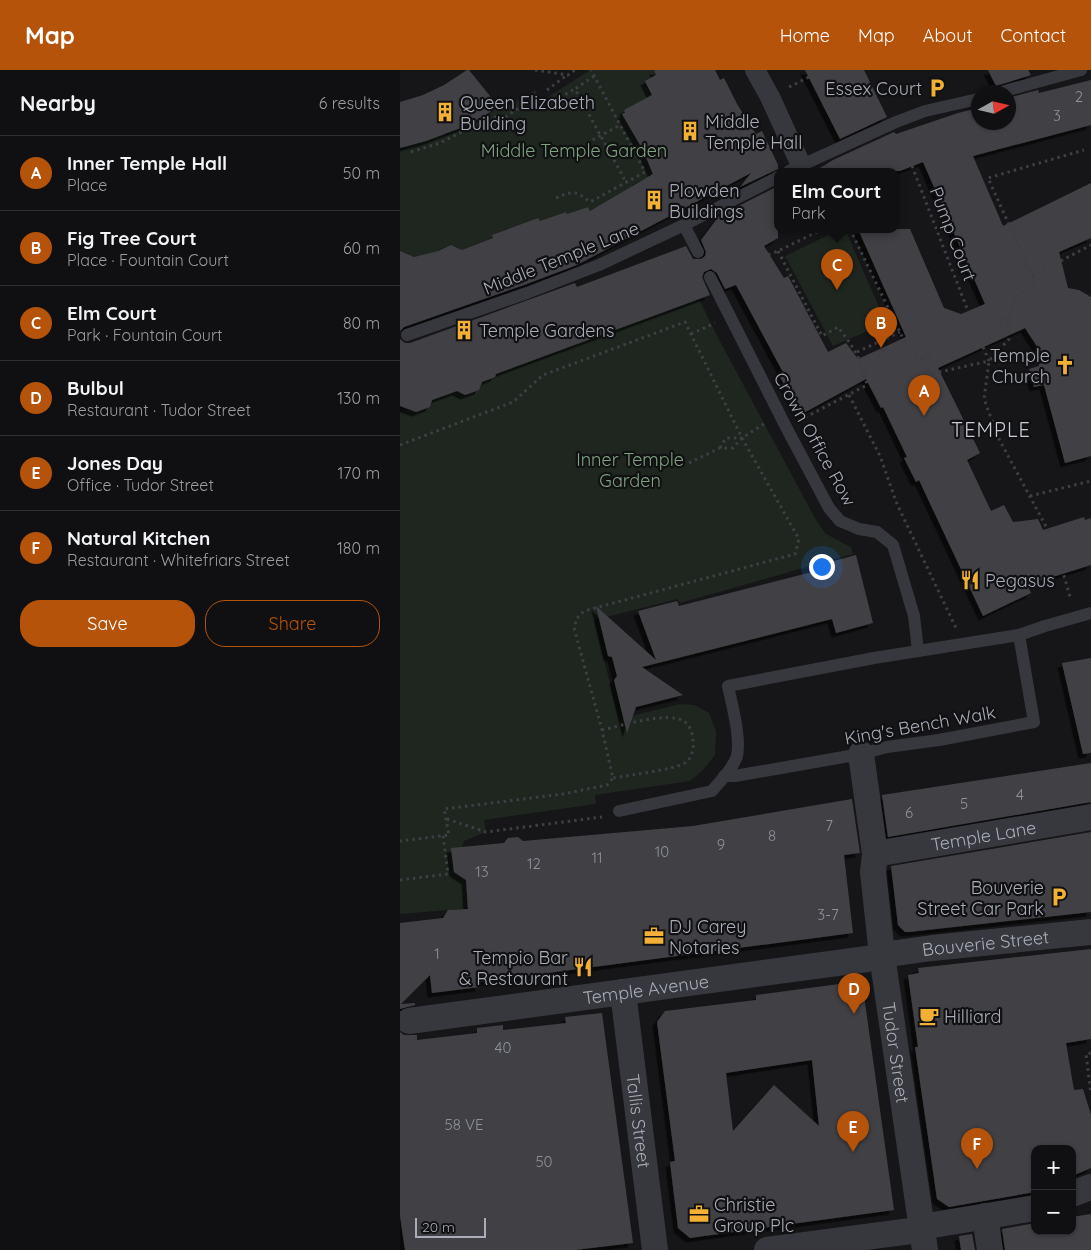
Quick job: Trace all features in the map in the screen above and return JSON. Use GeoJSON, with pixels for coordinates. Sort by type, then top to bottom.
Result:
{"type":"FeatureCollection","features":[{"type":"Feature","properties":{"kind":"street"},"geometry":{"type":"LineString","coordinates":[[755,70],[770,97],[795,168]]}},
{"type":"Feature","properties":{"kind":"street","name":"Tudor Street"},"geometry":{"type":"LineString","coordinates":[[861,754],[875,854],[873,872],[882,955],[923,1238]]}},
{"type":"Feature","properties":{"kind":"street","name":"Temple Lane"},"geometry":{"type":"LineString","coordinates":[[875,854],[1091,817]]}},
{"type":"Feature","properties":{"kind":"street","name":"Bouverie Street"},"geometry":{"type":"LineString","coordinates":[[882,955],[1091,932]]}},
{"type":"Feature","properties":{"kind":"street","name":"Temple Avenue"},"geometry":{"type":"LineString","coordinates":[[409,1021],[857,961],[882,955]]}},
{"type":"Feature","properties":{"kind":"street","name":"Tallis Street"},"geometry":{"type":"LineString","coordinates":[[623,992],[655,1250]]}},
{"type":"Feature","properties":{"kind":"street"},"geometry":{"type":"LineString","coordinates":[[1076,1193],[1091,1187]]}},
{"type":"Feature","properties":{"kind":"street"},"geometry":{"type":"LineString","coordinates":[[767,1250],[911,1231],[923,1238],[984,1216],[1031,1209]]}},
{"type":"Feature","properties":{"kind":"street"},"geometry":{"type":"LineString","coordinates":[[984,1216],[990,1250]]}},
{"type":"Feature","properties":{"kind":"lane"},"geometry":{"type":"LineString","coordinates":[[1016,88],[1081,70]]}},
{"type":"Feature","properties":{"kind":"lane"},"geometry":{"type":"LineString","coordinates":[[795,168],[896,122],[925,111],[971,100]]}},
{"type":"Feature","properties":{"kind":"lane","name":"Middle Temple Lane"},"geometry":{"type":"LineString","coordinates":[[407,335],[599,266],[774,179]]}},
{"type":"Feature","properties":{"kind":"lane"},"geometry":{"type":"LineString","coordinates":[[684,225],[698,252]]}},
{"type":"Feature","properties":{"kind":"lane","name":"Crown Office Row"},"geometry":{"type":"LineString","coordinates":[[710,277],[783,422],[829,508],[840,521],[859,529],[876,532],[893,545],[914,616],[918,651]]}},
{"type":"Feature","properties":{"kind":"lane"},"geometry":{"type":"LineString","coordinates":[[619,810],[712,791],[736,756],[737,730],[728,686],[874,658],[1019,635],[1091,613]]}},
{"type":"Feature","properties":{"kind":"lane","name":"King's Bench Walk"},"geometry":{"type":"LineString","coordinates":[[724,776],[735,776],[861,754],[887,747],[940,740],[1034,722],[1019,635]]}},
{"type":"Feature","properties":{"kind":"path"},"geometry":{"type":"LineString","coordinates":[[535,70],[568,75]]}},
{"type":"Feature","properties":{"kind":"path"},"geometry":{"type":"LineString","coordinates":[[547,90],[575,70]]}},
{"type":"Feature","properties":{"kind":"path"},"geometry":{"type":"LineString","coordinates":[[556,198],[570,192],[582,195],[590,202],[645,172],[590,70]]}},
{"type":"Feature","properties":{"kind":"path"},"geometry":{"type":"LineString","coordinates":[[411,152],[440,143],[494,116],[501,120],[532,99],[542,107],[576,89],[594,76]]}},
{"type":"Feature","properties":{"kind":"path"},"geometry":{"type":"LineString","coordinates":[[576,89],[626,182]]}},
{"type":"Feature","properties":{"kind":"path"},"geometry":{"type":"LineString","coordinates":[[587,143],[620,125]]}},
{"type":"Feature","properties":{"kind":"path"},"geometry":{"type":"LineString","coordinates":[[852,233],[909,350],[922,359],[928,371],[935,373],[988,361],[1009,340],[1008,318],[1016,300],[1031,287],[1034,280],[988,178],[1084,150]]}},
{"type":"Feature","properties":{"kind":"path","name":"Pump Court"},"geometry":{"type":"LineString","coordinates":[[912,166],[968,312]]}},
{"type":"Feature","properties":{"kind":"path"},"geometry":{"type":"LineString","coordinates":[[762,257],[814,233]]}},
{"type":"Feature","properties":{"kind":"path"},"geometry":{"type":"LineString","coordinates":[[1032,276],[1091,245]]}},
{"type":"Feature","properties":{"kind":"path"},"geometry":{"type":"LineString","coordinates":[[720,448],[726,438],[742,438],[849,395],[867,385],[865,373],[857,352],[838,327],[822,336],[778,251]]}},
{"type":"Feature","properties":{"kind":"path"},"geometry":{"type":"LineString","coordinates":[[691,334],[729,316]]}},
{"type":"Feature","properties":{"kind":"path"},"geometry":{"type":"LineString","coordinates":[[1000,323],[1008,318]]}},
{"type":"Feature","properties":{"kind":"path"},"geometry":{"type":"LineString","coordinates":[[400,445],[513,402],[543,375],[685,322],[742,438],[799,540],[795,554],[584,611],[577,618],[574,628],[613,778]]}},
{"type":"Feature","properties":{"kind":"path"},"geometry":{"type":"LineString","coordinates":[[857,352],[900,332]]}},
{"type":"Feature","properties":{"kind":"path"},"geometry":{"type":"LineString","coordinates":[[983,347],[988,361],[984,398],[999,439],[1049,532]]}},
{"type":"Feature","properties":{"kind":"path"},"geometry":{"type":"LineString","coordinates":[[922,359],[930,355]]}},
{"type":"Feature","properties":{"kind":"path"},"geometry":{"type":"LineString","coordinates":[[849,395],[880,456],[897,504],[963,645]]}},
{"type":"Feature","properties":{"kind":"path"},"geometry":{"type":"LineString","coordinates":[[689,463],[720,448],[733,448],[742,438]]}},
{"type":"Feature","properties":{"kind":"path"},"geometry":{"type":"LineString","coordinates":[[1030,496],[1091,481]]}},
{"type":"Feature","properties":{"kind":"path"},"geometry":{"type":"LineString","coordinates":[[1062,569],[1075,617]]}},
{"type":"Feature","properties":{"kind":"path"},"geometry":{"type":"LineString","coordinates":[[400,841],[449,835],[444,809],[563,794],[607,785],[613,778],[675,766],[686,762],[692,755],[694,744],[690,727],[684,721],[672,717],[602,730]]}},
{"type":"Feature","properties":{"kind":"path"},"geometry":{"type":"LineString","coordinates":[[447,819],[486,832],[598,819],[619,810]]}},
{"type":"Feature","properties":{"kind":"path"},"geometry":{"type":"LineString","coordinates":[[400,880],[448,874],[443,836]]}},
{"type":"Feature","properties":{"kind":"path"},"geometry":{"type":"LineString","coordinates":[[1091,1053],[1086,1054],[1091,1094]]}},
{"type":"Feature","properties":{"kind":"green space","name":"Middle Temple Garden"},"geometry":{"type":"Polygon","coordinates":[[[590,70],[657,70],[654,71],[656,75],[654,99],[624,110],[638,142],[640,142],[646,152],[644,153],[645,156],[657,173],[632,185],[632,188],[590,211],[588,207],[540,221],[538,218],[492,235],[493,238],[462,250],[451,245],[438,250],[435,258],[400,256],[400,150],[406,149],[406,146],[449,133],[466,124],[467,126],[498,106],[501,110],[535,90],[542,101],[590,70]]]}},
{"type":"Feature","properties":{"kind":"green space"},"geometry":{"type":"Polygon","coordinates":[[[833,233],[847,233],[886,323],[833,346],[785,256],[833,233]]]}},
{"type":"Feature","properties":{"kind":"green space","name":"Inner Temple Garden"},"geometry":{"type":"Polygon","coordinates":[[[699,299],[816,520],[826,534],[851,547],[853,554],[680,603],[678,599],[594,620],[619,719],[680,704],[694,705],[709,713],[716,731],[715,755],[703,770],[690,781],[595,795],[596,804],[484,820],[486,832],[464,841],[462,847],[464,860],[460,876],[466,880],[467,893],[473,908],[400,914],[400,411],[406,409],[416,412],[430,407],[432,400],[495,377],[496,374],[699,299]]]}},
{"type":"Feature","properties":{"kind":"building","name":"Queen Elizabeth Building"},"geometry":{"type":"Polygon","coordinates":[[[469,70],[498,106],[483,117],[463,127],[426,141],[400,148],[400,102],[423,95],[444,85],[469,70]]]}},
{"type":"Feature","properties":{"kind":"building"},"geometry":{"type":"Polygon","coordinates":[[[654,70],[715,70],[720,80],[724,78],[737,104],[756,134],[762,131],[778,168],[774,168],[774,171],[740,187],[751,173],[577,265],[404,327],[400,331],[400,251],[414,257],[438,251],[451,245],[462,250],[493,238],[492,235],[538,218],[540,221],[588,207],[590,211],[653,174],[643,150],[622,114],[625,113],[624,110],[652,95],[645,81],[656,75],[654,70]]]}},
{"type":"Feature","properties":{"kind":"building"},"geometry":{"type":"Polygon","coordinates":[[[805,70],[864,70],[887,117],[840,139],[805,70]]]}},
{"type":"Feature","properties":{"kind":"building"},"geometry":{"type":"Polygon","coordinates":[[[988,70],[1028,70],[1031,75],[999,85],[996,85],[988,70]]]}},
{"type":"Feature","properties":{"kind":"building"},"geometry":{"type":"Polygon","coordinates":[[[1091,80],[1091,125],[973,156],[1003,226],[1091,183],[1091,238],[1059,252],[1068,288],[1079,290],[1091,297],[1091,456],[1065,463],[1044,385],[1034,387],[1029,369],[1047,362],[1025,328],[938,368],[980,453],[967,460],[991,511],[1004,505],[1013,522],[1038,519],[1043,530],[1084,517],[1085,520],[1091,518],[1091,565],[1027,585],[1031,593],[983,616],[919,480],[916,482],[904,458],[907,457],[883,407],[881,408],[866,379],[800,415],[780,377],[784,374],[736,285],[725,289],[717,273],[711,269],[704,272],[702,277],[710,295],[496,374],[495,377],[482,382],[479,390],[465,395],[457,391],[432,400],[430,407],[416,412],[400,406],[400,339],[405,343],[410,343],[575,283],[577,287],[686,246],[693,259],[701,259],[705,256],[706,252],[701,240],[719,216],[774,188],[774,233],[778,233],[778,238],[764,246],[784,278],[788,276],[828,352],[846,343],[858,359],[906,337],[860,233],[899,233],[899,229],[910,229],[944,308],[961,314],[985,304],[923,162],[900,171],[899,168],[820,168],[894,132],[896,134],[971,110],[971,130],[1016,130],[1016,96],[1038,90],[1039,93],[1091,80]]]}},
{"type":"Feature","properties":{"kind":"building"},"geometry":{"type":"Polygon","coordinates":[[[856,555],[873,623],[836,633],[832,619],[642,667],[683,695],[636,707],[627,733],[614,680],[617,676],[612,657],[608,656],[596,606],[656,660],[638,611],[677,601],[679,606],[820,570],[819,565],[856,555]]]}},
{"type":"Feature","properties":{"kind":"building"},"geometry":{"type":"Polygon","coordinates":[[[1091,658],[1091,753],[1083,754],[1062,663],[1091,658]]]}},
{"type":"Feature","properties":{"kind":"building"},"geometry":{"type":"Polygon","coordinates":[[[1091,763],[1091,802],[888,837],[882,795],[1091,763]]]}},
{"type":"Feature","properties":{"kind":"building"},"geometry":{"type":"Polygon","coordinates":[[[852,799],[860,853],[844,855],[853,933],[479,982],[480,987],[432,993],[430,975],[401,1004],[415,1003],[415,1005],[400,1009],[400,923],[443,918],[448,910],[468,909],[466,880],[454,872],[451,848],[504,843],[508,838],[518,837],[523,841],[693,826],[852,799]]]}},
{"type":"Feature","properties":{"kind":"building"},"geometry":{"type":"Polygon","coordinates":[[[1091,832],[1091,912],[909,932],[905,932],[898,925],[891,866],[1091,832]]]}},
{"type":"Feature","properties":{"kind":"building"},"geometry":{"type":"Polygon","coordinates":[[[1091,949],[1091,1039],[1066,1043],[1074,1090],[1083,1089],[1091,1115],[1091,1168],[1076,1174],[1076,1145],[1031,1145],[1031,1193],[949,1207],[937,1199],[915,1047],[918,1047],[908,975],[919,973],[918,968],[1091,949]]]}},
{"type":"Feature","properties":{"kind":"building"},"geometry":{"type":"Polygon","coordinates":[[[862,981],[894,1210],[690,1238],[678,1228],[670,1162],[675,1161],[657,1022],[665,1011],[756,1000],[756,995],[862,981]],[[812,1060],[726,1073],[733,1131],[774,1085],[819,1126],[812,1060]]]}},
{"type":"Feature","properties":{"kind":"building"},"geometry":{"type":"Polygon","coordinates":[[[602,1013],[633,1243],[575,1250],[405,1250],[400,1216],[400,1032],[404,1035],[417,1035],[417,1040],[477,1033],[477,1028],[503,1025],[503,1030],[566,1023],[565,1017],[602,1013]]]}},
{"type":"Feature","properties":{"kind":"building"},"geometry":{"type":"Polygon","coordinates":[[[1091,1214],[1091,1250],[1005,1250],[1002,1229],[1031,1224],[1031,1235],[1076,1235],[1076,1216],[1091,1214]]]}},
{"type":"Feature","properties":{"kind":"building"},"geometry":{"type":"Polygon","coordinates":[[[972,1234],[975,1250],[961,1250],[959,1236],[972,1234]]]}},
{"type":"Feature","properties":{"kind":"place","name":"Essex Court"},"geometry":{"type":"Point","coordinates":[937,88]}},
{"type":"Feature","properties":{"kind":"place","name":"Queen Elizabeth Building"},"geometry":{"type":"Point","coordinates":[445,112]}},
{"type":"Feature","properties":{"kind":"place","name":"Middle Temple Hall"},"geometry":{"type":"Point","coordinates":[690,131]}},
{"type":"Feature","properties":{"kind":"place","name":"Plowden Buildings"},"geometry":{"type":"Point","coordinates":[654,200]}},
{"type":"Feature","properties":{"kind":"place","name":"Elm Court"},"geometry":{"type":"Point","coordinates":[837,290]}},
{"type":"Feature","properties":{"kind":"place","name":"Temple Gardens"},"geometry":{"type":"Point","coordinates":[464,330]}},
{"type":"Feature","properties":{"kind":"place","name":"Fig Tree Court"},"geometry":{"type":"Point","coordinates":[881,348]}},
{"type":"Feature","properties":{"kind":"place","name":"Temple Church"},"geometry":{"type":"Point","coordinates":[1065,365]}},
{"type":"Feature","properties":{"kind":"place","name":"Inner Temple Hall"},"geometry":{"type":"Point","coordinates":[924,416]}},
{"type":"Feature","properties":{"kind":"place","name":"Pegasus"},"geometry":{"type":"Point","coordinates":[970,580]}},
{"type":"Feature","properties":{"kind":"place","name":"Bouverie Street Car Park"},"geometry":{"type":"Point","coordinates":[1059,897]}},
{"type":"Feature","properties":{"kind":"place","name":"DJ Carey Notaries"},"geometry":{"type":"Point","coordinates":[654,936]}},
{"type":"Feature","properties":{"kind":"place","name":"Tempio Bar & Restaurant"},"geometry":{"type":"Point","coordinates":[583,967]}},
{"type":"Feature","properties":{"kind":"place","name":"Bulbul"},"geometry":{"type":"Point","coordinates":[854,1014]}},
{"type":"Feature","properties":{"kind":"place","name":"Hilliard"},"geometry":{"type":"Point","coordinates":[929,1016]}},
{"type":"Feature","properties":{"kind":"place","name":"Jones Day"},"geometry":{"type":"Point","coordinates":[853,1152]}},
{"type":"Feature","properties":{"kind":"place","name":"Natural Kitchen"},"geometry":{"type":"Point","coordinates":[977,1169]}},
{"type":"Feature","properties":{"kind":"place","name":"Christie Group Plc"},"geometry":{"type":"Point","coordinates":[699,1214]}},
{"type":"Feature","properties":{"kind":"district","name":"TEMPLE"},"geometry":{"type":"Point","coordinates":[991,429]}}]}
